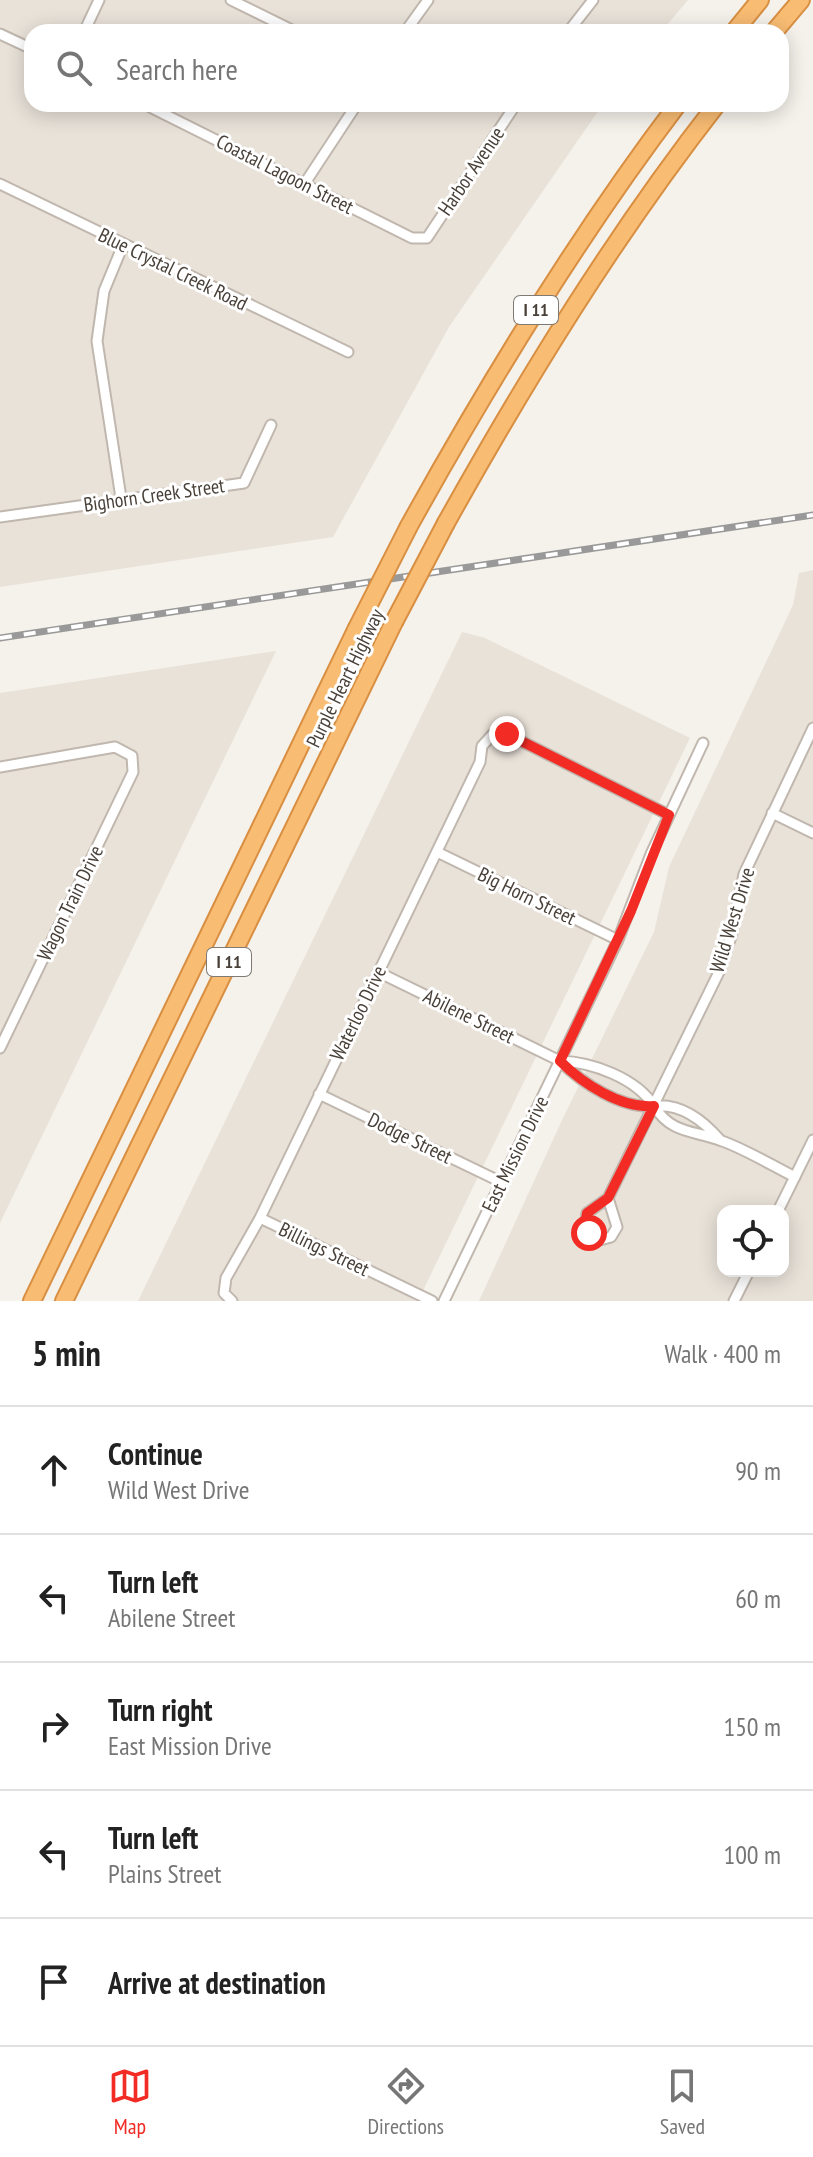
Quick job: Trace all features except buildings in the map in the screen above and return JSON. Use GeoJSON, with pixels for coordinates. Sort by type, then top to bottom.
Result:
{"type":"FeatureCollection","features":[{"type":"Feature","properties":{"kind":"highway"},"geometry":{"type":"LineString","coordinates":[[740,24],[760,0]]}},
{"type":"Feature","properties":{"kind":"highway"},"geometry":{"type":"LineString","coordinates":[[781,24],[801,0]]}},
{"type":"Feature","properties":{"kind":"highway","name":"Purple Heart Highway"},"geometry":{"type":"LineString","coordinates":[[32,1301],[409,526],[530,319],[615,191],[672,112]]}},
{"type":"Feature","properties":{"kind":"highway","name":"Purple Heart Highway"},"geometry":{"type":"LineString","coordinates":[[64,1301],[394,622],[446,523],[518,394],[574,307],[676,156],[711,112]]}},
{"type":"Feature","properties":{"kind":"street"},"geometry":{"type":"LineString","coordinates":[[88,24],[99,0]]}},
{"type":"Feature","properties":{"kind":"street"},"geometry":{"type":"LineString","coordinates":[[231,0],[280,24]]}},
{"type":"Feature","properties":{"kind":"street"},"geometry":{"type":"LineString","coordinates":[[411,24],[428,0]]}},
{"type":"Feature","properties":{"kind":"street"},"geometry":{"type":"LineString","coordinates":[[574,24],[593,0]]}},
{"type":"Feature","properties":{"kind":"street"},"geometry":{"type":"LineString","coordinates":[[0,34],[24,45]]}},
{"type":"Feature","properties":{"kind":"street","name":"Coastal Lagoon Street"},"geometry":{"type":"LineString","coordinates":[[160,112],[412,238],[427,238]]}},
{"type":"Feature","properties":{"kind":"street"},"geometry":{"type":"LineString","coordinates":[[305,183],[352,112]]}},
{"type":"Feature","properties":{"kind":"street","name":"Harbor Avenue"},"geometry":{"type":"LineString","coordinates":[[427,238],[511,112]]}},
{"type":"Feature","properties":{"kind":"street","name":"Blue Crystal Creek Road"},"geometry":{"type":"LineString","coordinates":[[0,184],[348,352]]}},
{"type":"Feature","properties":{"kind":"street"},"geometry":{"type":"LineString","coordinates":[[121,498],[97,341],[104,291],[123,245]]}},
{"type":"Feature","properties":{"kind":"street","name":"Bighorn Creek Street"},"geometry":{"type":"LineString","coordinates":[[0,517],[244,483],[271,425]]}},
{"type":"Feature","properties":{"kind":"street","name":"Wild West Drive"},"geometry":{"type":"LineString","coordinates":[[608,1198],[617,1227],[611,1237],[600,1240],[589,1233],[585,1219],[608,1198],[719,972],[731,937],[744,874],[813,728]]}},
{"type":"Feature","properties":{"kind":"street","name":"Waterloo Drive"},"geometry":{"type":"LineString","coordinates":[[232,1301],[224,1293],[226,1278],[260,1218],[437,852],[480,762],[482,746],[493,734],[507,734],[669,815]]}},
{"type":"Feature","properties":{"kind":"street","name":"East Mission Drive"},"geometry":{"type":"LineString","coordinates":[[444,1301],[618,940],[669,815],[703,743]]}},
{"type":"Feature","properties":{"kind":"street","name":"Wagon Train Drive"},"geometry":{"type":"LineString","coordinates":[[0,767],[115,747],[132,756],[133,772],[0,1048]]}},
{"type":"Feature","properties":{"kind":"street"},"geometry":{"type":"LineString","coordinates":[[772,813],[813,833]]}},
{"type":"Feature","properties":{"kind":"street","name":"Big Horn Street"},"geometry":{"type":"LineString","coordinates":[[437,852],[618,940]]}},
{"type":"Feature","properties":{"kind":"street","name":"Abilene Street"},"geometry":{"type":"LineString","coordinates":[[378,972],[560,1061],[577,1078],[637,1107],[671,1104],[708,1126],[720,1140]]}},
{"type":"Feature","properties":{"kind":"street","name":"Abilene Street"},"geometry":{"type":"LineString","coordinates":[[560,1061],[585,1062],[645,1091],[663,1120],[703,1138],[720,1140],[795,1177]]}},
{"type":"Feature","properties":{"kind":"street","name":"Dodge Street"},"geometry":{"type":"LineString","coordinates":[[319,1094],[501,1182]]}},
{"type":"Feature","properties":{"kind":"street"},"geometry":{"type":"LineString","coordinates":[[781,1205],[813,1140]]}},
{"type":"Feature","properties":{"kind":"street","name":"Billings Street"},"geometry":{"type":"LineString","coordinates":[[260,1218],[432,1301]]}},
{"type":"Feature","properties":{"kind":"street"},"geometry":{"type":"LineString","coordinates":[[734,1301],[746,1277]]}},
{"type":"Feature","properties":{"kind":"shaded area"},"geometry":{"type":"Polygon","coordinates":[[[0,0],[688,0],[668,24],[24,24],[24,112],[597,112],[449,327],[333,537],[0,587],[0,0]]]}},
{"type":"Feature","properties":{"kind":"shaded area"},"geometry":{"type":"Polygon","coordinates":[[[813,570],[813,1301],[479,1301],[563,1118],[654,932],[669,867],[793,605],[799,573],[813,570]]]}},
{"type":"Feature","properties":{"kind":"shaded area"},"geometry":{"type":"Polygon","coordinates":[[[462,632],[485,638],[690,738],[418,1301],[138,1301],[462,632]]]}},
{"type":"Feature","properties":{"kind":"shaded area"},"geometry":{"type":"Polygon","coordinates":[[[276,651],[0,1223],[0,693],[276,651]]]}},
{"type":"Feature","properties":{"kind":"railway"},"geometry":{"type":"LineString","coordinates":[[0,638],[813,515]]}},
{"type":"Feature","properties":{"kind":"route"},"geometry":{"type":"LineString","coordinates":[[507,734],[669,815],[631,911],[560,1061],[577,1078],[637,1107],[654,1106],[608,1198],[587,1213],[585,1227],[589,1233]]}}]}
